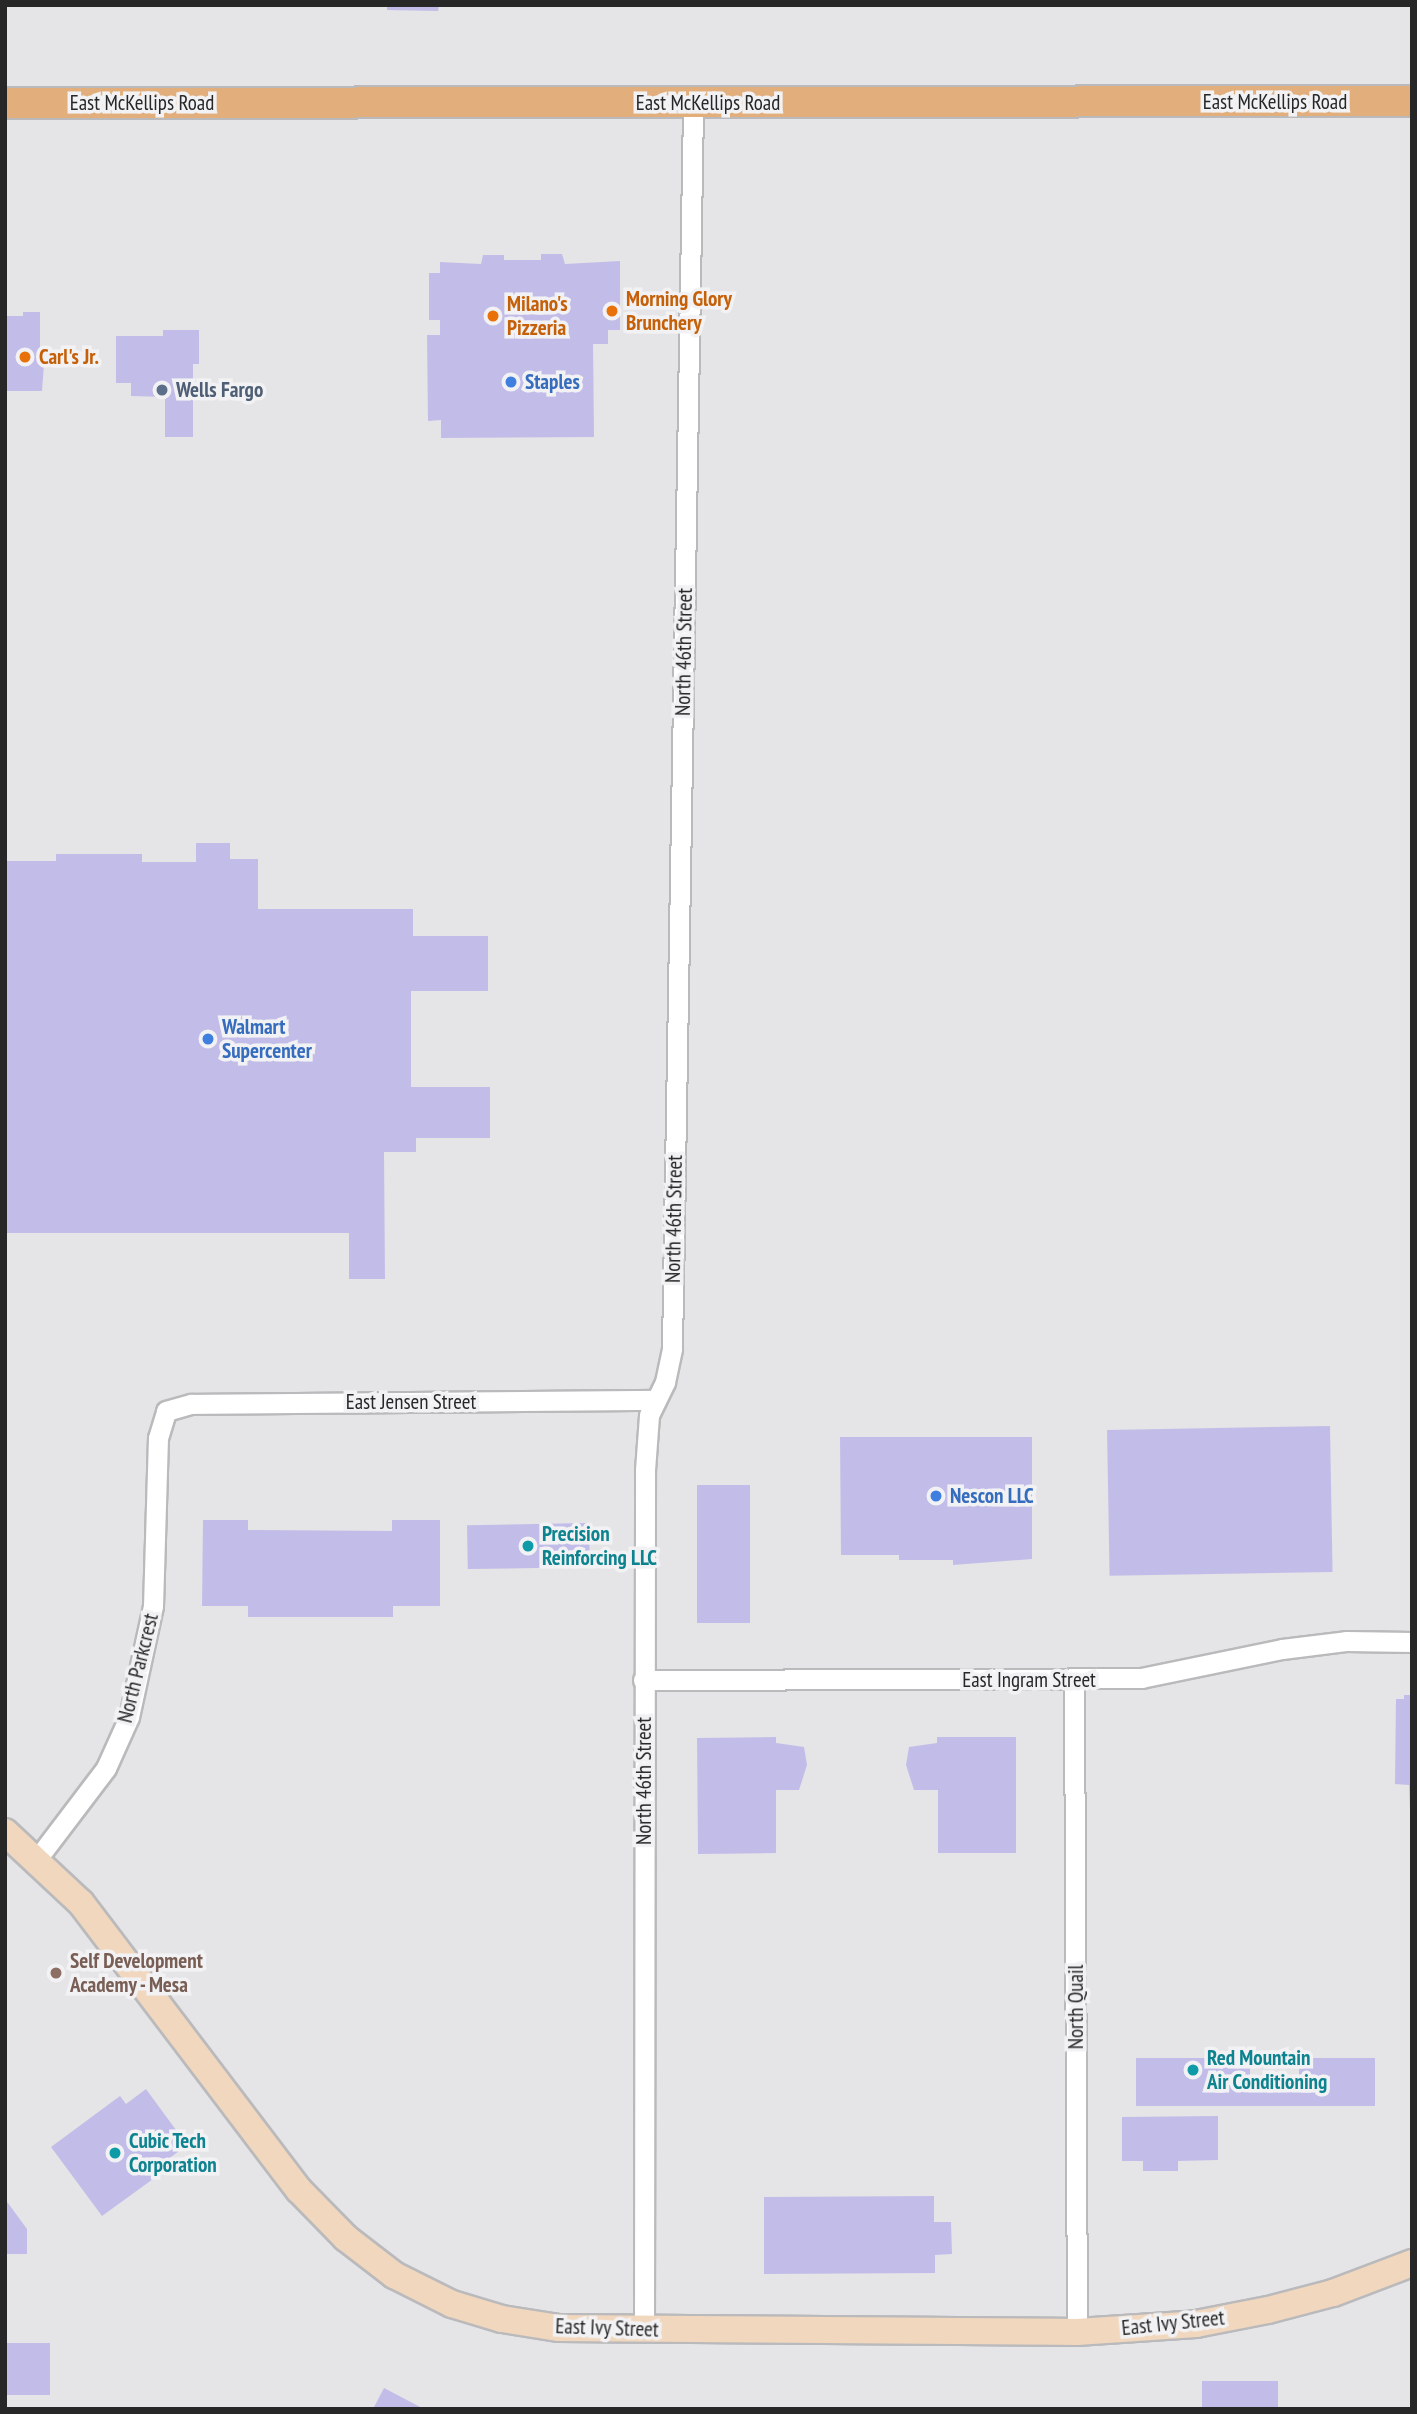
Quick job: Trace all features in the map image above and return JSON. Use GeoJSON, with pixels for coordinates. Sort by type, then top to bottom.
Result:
{"type":"FeatureCollection","features":[{"type":"Feature","properties":{"kind":"main road","name":"East McKellips Road"},"geometry":{"type":"LineString","coordinates":[[5,103],[1412,102]]}},
{"type":"Feature","properties":{"kind":"street","name":"North 46th Street"},"geometry":{"type":"LineString","coordinates":[[644,2330],[645,1470],[649,1415],[672,1348],[693,103]]}},
{"type":"Feature","properties":{"kind":"street","name":"East Jensen Street"},"geometry":{"type":"LineString","coordinates":[[166,1411],[191,1404],[656,1400]]}},
{"type":"Feature","properties":{"kind":"street","name":"North Parkcrest"},"geometry":{"type":"LineString","coordinates":[[37,1859],[106,1768],[129,1717],[151,1629],[158,1425],[166,1411]]}},
{"type":"Feature","properties":{"kind":"street","name":"East Ingram Street"},"geometry":{"type":"LineString","coordinates":[[643,1680],[1074,1681],[1141,1678],[1346,1641],[1412,1642]]}},
{"type":"Feature","properties":{"kind":"street","name":"North Quail"},"geometry":{"type":"LineString","coordinates":[[1074,1681],[1077,2332]]}},
{"type":"Feature","properties":{"kind":"street","name":"East Ivy Street"},"geometry":{"type":"LineString","coordinates":[[5,1832],[37,1859],[81,1903],[299,2190],[346,2238],[394,2275],[452,2304],[502,2319],[559,2328],[1077,2332],[1196,2324],[1268,2310],[1333,2293],[1412,2263]]}},
{"type":"Feature","properties":{"kind":"building"},"geometry":{"type":"Polygon","coordinates":[[[387,5],[439,5],[438,11],[387,10],[387,5]]]}},
{"type":"Feature","properties":{"kind":"building","name":"Staples"},"geometry":{"type":"Polygon","coordinates":[[[541,254],[562,254],[565,264],[620,261],[620,330],[608,330],[608,344],[593,344],[594,437],[441,438],[441,420],[428,421],[427,335],[440,335],[440,320],[429,320],[429,273],[440,273],[440,262],[481,264],[483,255],[504,255],[504,260],[541,260],[541,254]]]}},
{"type":"Feature","properties":{"kind":"building","name":"Carl's Jr."},"geometry":{"type":"Polygon","coordinates":[[[23,312],[40,312],[40,350],[45,350],[42,391],[5,391],[5,316],[23,316],[23,312]]]}},
{"type":"Feature","properties":{"kind":"building","name":"Wells Fargo"},"geometry":{"type":"Polygon","coordinates":[[[163,330],[199,330],[199,364],[193,364],[193,437],[165,437],[165,397],[131,396],[131,383],[116,383],[116,336],[163,336],[163,330]]]}},
{"type":"Feature","properties":{"kind":"building","name":"Walmart Supercenter"},"geometry":{"type":"Polygon","coordinates":[[[196,843],[230,843],[230,859],[258,859],[258,909],[413,909],[413,936],[488,936],[488,991],[411,991],[411,1087],[490,1087],[490,1138],[416,1138],[416,1152],[384,1152],[385,1279],[349,1279],[349,1233],[5,1233],[5,861],[56,861],[56,854],[142,854],[142,862],[196,862],[196,843]]]}},
{"type":"Feature","properties":{"kind":"building"},"geometry":{"type":"Polygon","coordinates":[[[1330,1426],[1333,1572],[1110,1576],[1107,1430],[1330,1426]]]}},
{"type":"Feature","properties":{"kind":"building","name":"Nescon LLC"},"geometry":{"type":"Polygon","coordinates":[[[840,1437],[1032,1437],[1032,1559],[953,1565],[953,1560],[899,1560],[899,1555],[841,1555],[840,1437]]]}},
{"type":"Feature","properties":{"kind":"building"},"geometry":{"type":"Polygon","coordinates":[[[697,1485],[750,1485],[750,1623],[697,1623],[697,1485]]]}},
{"type":"Feature","properties":{"kind":"building"},"geometry":{"type":"Polygon","coordinates":[[[203,1520],[248,1520],[248,1530],[392,1531],[392,1520],[440,1520],[440,1606],[393,1606],[393,1617],[248,1617],[248,1606],[202,1606],[203,1520]]]}},
{"type":"Feature","properties":{"kind":"building","name":"Precision Reinforcing LLC"},"geometry":{"type":"Polygon","coordinates":[[[589,1523],[590,1567],[468,1569],[467,1525],[589,1523]]]}},
{"type":"Feature","properties":{"kind":"building"},"geometry":{"type":"Polygon","coordinates":[[[1404,1695],[1412,1695],[1412,1863],[1409,1785],[1395,1784],[1396,1699],[1404,1699],[1404,1695]]]}},
{"type":"Feature","properties":{"kind":"building"},"geometry":{"type":"Polygon","coordinates":[[[776,1737],[776,1743],[804,1747],[807,1765],[799,1790],[776,1790],[776,1853],[698,1854],[697,1738],[776,1737]]]}},
{"type":"Feature","properties":{"kind":"building"},"geometry":{"type":"Polygon","coordinates":[[[937,1737],[1016,1737],[1016,1853],[938,1853],[938,1790],[914,1790],[906,1765],[909,1747],[937,1743],[937,1737]]]}},
{"type":"Feature","properties":{"kind":"building"},"geometry":{"type":"Polygon","coordinates":[[[1136,2058],[1250,2058],[1250,2082],[1299,2082],[1299,2058],[1375,2058],[1375,2106],[1136,2106],[1136,2058]]]}},
{"type":"Feature","properties":{"kind":"building","name":"Cubic Tech Corporation"},"geometry":{"type":"Polygon","coordinates":[[[146,2089],[187,2145],[167,2160],[171,2166],[102,2216],[51,2147],[120,2096],[126,2104],[146,2089]]]}},
{"type":"Feature","properties":{"kind":"building"},"geometry":{"type":"Polygon","coordinates":[[[1218,2116],[1218,2160],[1178,2161],[1178,2171],[1143,2171],[1143,2161],[1122,2161],[1122,2117],[1218,2116]]]}},
{"type":"Feature","properties":{"kind":"building"},"geometry":{"type":"Polygon","coordinates":[[[934,2196],[934,2222],[951,2222],[952,2254],[935,2255],[935,2273],[764,2274],[764,2197],[934,2196]]]}},
{"type":"Feature","properties":{"kind":"building"},"geometry":{"type":"Polygon","coordinates":[[[5,2199],[27,2229],[27,2254],[5,2254],[5,2199]]]}},
{"type":"Feature","properties":{"kind":"building"},"geometry":{"type":"Polygon","coordinates":[[[5,2343],[50,2343],[50,2395],[5,2395],[5,2343]]]}},
{"type":"Feature","properties":{"kind":"building"},"geometry":{"type":"Polygon","coordinates":[[[1202,2381],[1278,2381],[1278,2409],[1202,2409],[1202,2381]]]}},
{"type":"Feature","properties":{"kind":"building"},"geometry":{"type":"Polygon","coordinates":[[[384,2388],[424,2409],[373,2409],[384,2388]]]}},
{"type":"Feature","properties":{"kind":"place","name":"Morning Glory Brunchery"},"geometry":{"type":"Point","coordinates":[612,311]}},
{"type":"Feature","properties":{"kind":"place","name":"Milano's Pizzeria"},"geometry":{"type":"Point","coordinates":[493,316]}},
{"type":"Feature","properties":{"kind":"place","name":"Carl's Jr."},"geometry":{"type":"Point","coordinates":[25,357]}},
{"type":"Feature","properties":{"kind":"place","name":"Staples"},"geometry":{"type":"Point","coordinates":[511,382]}},
{"type":"Feature","properties":{"kind":"place","name":"Wells Fargo"},"geometry":{"type":"Point","coordinates":[162,390]}},
{"type":"Feature","properties":{"kind":"place","name":"Walmart Supercenter"},"geometry":{"type":"Point","coordinates":[208,1039]}},
{"type":"Feature","properties":{"kind":"place","name":"Nescon LLC"},"geometry":{"type":"Point","coordinates":[936,1496]}},
{"type":"Feature","properties":{"kind":"place","name":"Precision Reinforcing LLC"},"geometry":{"type":"Point","coordinates":[528,1546]}},
{"type":"Feature","properties":{"kind":"place","name":"Self Development Academy - Mesa"},"geometry":{"type":"Point","coordinates":[56,1973]}},
{"type":"Feature","properties":{"kind":"place","name":"Red Mountain Air Conditioning"},"geometry":{"type":"Point","coordinates":[1193,2070]}},
{"type":"Feature","properties":{"kind":"place","name":"Cubic Tech Corporation"},"geometry":{"type":"Point","coordinates":[115,2153]}}]}
